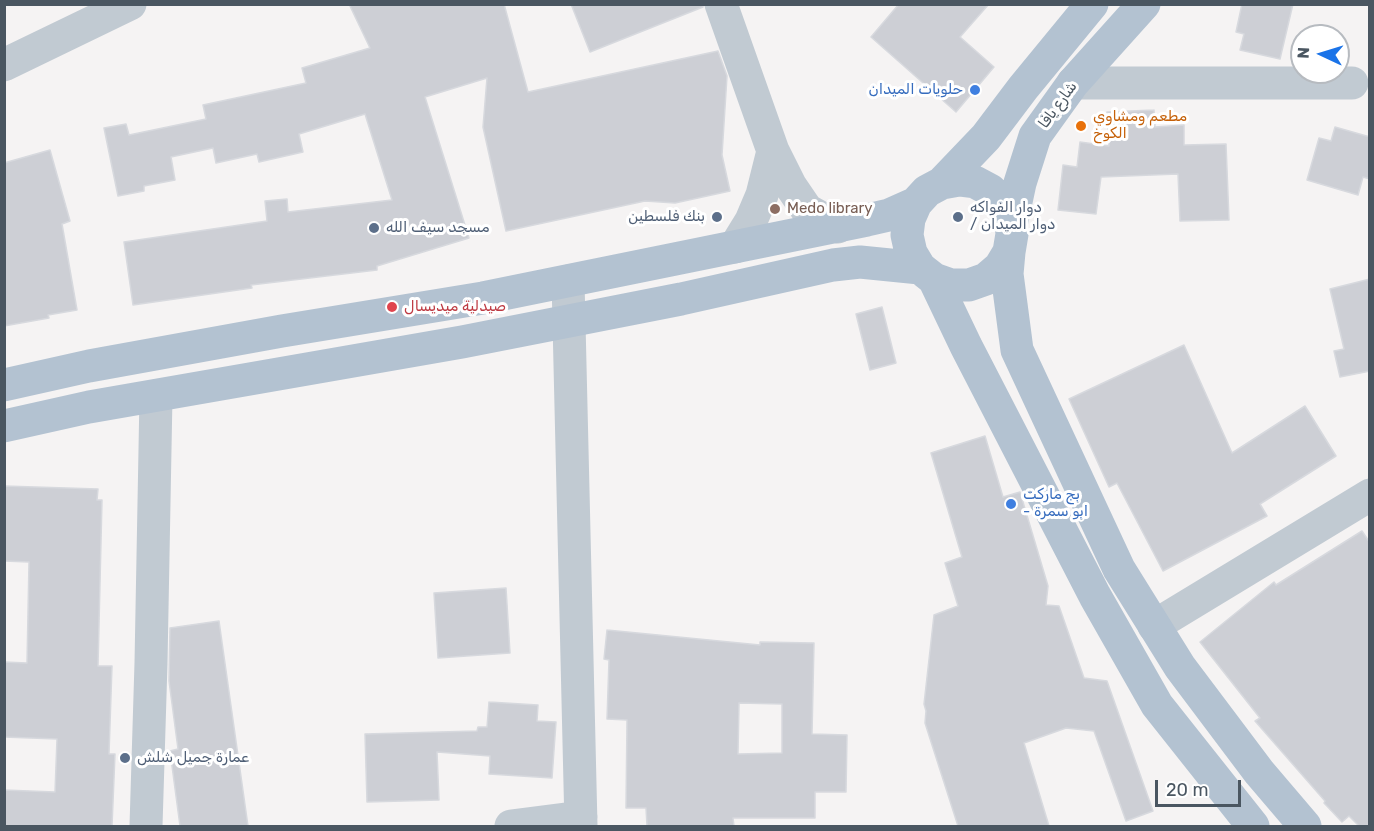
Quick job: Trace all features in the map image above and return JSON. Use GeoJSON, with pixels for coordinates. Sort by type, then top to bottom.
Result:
{"type":"FeatureCollection","features":[{"type":"Feature","properties":{"kind":"main road"},"geometry":{"type":"LineString","coordinates":[[942,183],[986,136],[1092,4]]}},
{"type":"Feature","properties":{"kind":"main road","name":"شارع يافا"},"geometry":{"type":"LineString","coordinates":[[1144,4],[1073,83],[1035,136],[1020,183],[1010,238],[1007,274],[1017,350],[1119,569],[1194,686],[1258,772],[1305,826]]}},
{"type":"Feature","properties":{"kind":"main road"},"geometry":{"type":"LineString","coordinates":[[4,426],[89,407],[462,342],[833,265],[860,262],[927,274],[951,285],[969,285],[986,279],[1000,267],[1010,238],[1010,217],[1002,202],[990,190],[975,182],[959,180],[942,183],[927,191],[916,203],[909,219],[907,235],[911,253],[927,274],[1095,596],[1157,705],[1253,826]]}},
{"type":"Feature","properties":{"kind":"main road"},"geometry":{"type":"LineString","coordinates":[[4,385],[88,366],[483,298],[838,227],[889,215],[916,203]]}},
{"type":"Feature","properties":{"kind":"street"},"geometry":{"type":"LineString","coordinates":[[4,65],[130,4]]}},
{"type":"Feature","properties":{"kind":"street"},"geometry":{"type":"LineString","coordinates":[[722,4],[773,151],[790,185],[807,210],[838,227]]}},
{"type":"Feature","properties":{"kind":"street"},"geometry":{"type":"LineString","coordinates":[[1073,83],[1352,83]]}},
{"type":"Feature","properties":{"kind":"street"},"geometry":{"type":"LineString","coordinates":[[735,247],[762,195],[773,151]]}},
{"type":"Feature","properties":{"kind":"street"},"geometry":{"type":"LineString","coordinates":[[511,826],[581,822],[568,281]]}},
{"type":"Feature","properties":{"kind":"street"},"geometry":{"type":"LineString","coordinates":[[146,826],[152,652],[156,396]]}},
{"type":"Feature","properties":{"kind":"street"},"geometry":{"type":"LineString","coordinates":[[1154,626],[1370,495]]}},
{"type":"Feature","properties":{"kind":"building"},"geometry":{"type":"Polygon","coordinates":[[[349,4],[504,4],[528,92],[718,51],[727,76],[722,155],[730,191],[675,203],[645,201],[506,231],[483,127],[487,78],[425,97],[469,238],[377,266],[377,270],[251,285],[252,288],[133,305],[124,242],[267,221],[265,201],[287,199],[288,212],[392,200],[365,114],[299,134],[303,152],[259,162],[257,154],[216,163],[213,148],[171,157],[175,180],[144,186],[144,191],[118,196],[104,128],[126,124],[129,135],[206,119],[203,105],[306,83],[302,68],[370,48],[349,4]]]}},
{"type":"Feature","properties":{"kind":"building"},"geometry":{"type":"Polygon","coordinates":[[[571,4],[703,4],[703,7],[590,52],[571,4]]]}},
{"type":"Feature","properties":{"kind":"building"},"geometry":{"type":"Polygon","coordinates":[[[899,4],[989,4],[960,37],[994,67],[956,112],[871,37],[899,4]]]}},
{"type":"Feature","properties":{"kind":"building"},"geometry":{"type":"Polygon","coordinates":[[[1242,4],[1293,4],[1280,59],[1240,50],[1244,34],[1236,32],[1242,4]]]}},
{"type":"Feature","properties":{"kind":"building"},"geometry":{"type":"Polygon","coordinates":[[[1154,110],[1155,127],[1184,125],[1184,145],[1226,144],[1229,220],[1180,221],[1178,174],[1101,177],[1096,214],[1058,210],[1063,165],[1077,167],[1080,142],[1109,146],[1107,112],[1154,110]]]}},
{"type":"Feature","properties":{"kind":"building"},"geometry":{"type":"Polygon","coordinates":[[[1335,127],[1370,137],[1370,179],[1363,177],[1358,195],[1307,180],[1319,138],[1331,141],[1335,127]]]}},
{"type":"Feature","properties":{"kind":"building"},"geometry":{"type":"Polygon","coordinates":[[[50,150],[70,221],[62,224],[77,310],[48,315],[49,318],[4,326],[4,163],[50,150]]]}},
{"type":"Feature","properties":{"kind":"building"},"geometry":{"type":"Polygon","coordinates":[[[1370,279],[1370,371],[1340,377],[1334,351],[1344,349],[1330,289],[1370,279]]]}},
{"type":"Feature","properties":{"kind":"building"},"geometry":{"type":"Polygon","coordinates":[[[882,307],[896,363],[870,370],[856,314],[882,307]]]}},
{"type":"Feature","properties":{"kind":"building"},"geometry":{"type":"Polygon","coordinates":[[[1184,345],[1232,453],[1305,406],[1336,456],[1260,504],[1267,516],[1163,571],[1117,483],[1109,487],[1069,399],[1184,345]]]}},
{"type":"Feature","properties":{"kind":"building"},"geometry":{"type":"Polygon","coordinates":[[[985,436],[1003,497],[1020,492],[1048,586],[1046,605],[1059,606],[1084,678],[1107,681],[1153,811],[1126,821],[1094,731],[1066,728],[1024,743],[1049,826],[958,826],[925,723],[924,704],[934,615],[958,606],[945,563],[962,557],[931,453],[985,436]]]}},
{"type":"Feature","properties":{"kind":"building"},"geometry":{"type":"Polygon","coordinates":[[[4,486],[98,489],[97,500],[102,500],[98,666],[112,666],[109,754],[115,754],[112,826],[4,826],[4,790],[55,792],[57,739],[4,737],[4,662],[27,663],[29,562],[4,561],[4,486]]]}},
{"type":"Feature","properties":{"kind":"building"},"geometry":{"type":"Polygon","coordinates":[[[1362,531],[1370,543],[1370,826],[1359,826],[1349,816],[1342,822],[1324,803],[1325,801],[1255,721],[1260,718],[1200,642],[1274,582],[1276,585],[1362,531]]]}},
{"type":"Feature","properties":{"kind":"building"},"geometry":{"type":"Polygon","coordinates":[[[506,588],[510,653],[438,658],[434,593],[506,588]]]}},
{"type":"Feature","properties":{"kind":"building"},"geometry":{"type":"Polygon","coordinates":[[[219,621],[248,826],[180,826],[170,751],[178,749],[169,681],[170,628],[219,621]]]}},
{"type":"Feature","properties":{"kind":"building"},"geometry":{"type":"Polygon","coordinates":[[[607,630],[760,645],[760,642],[814,643],[812,734],[847,735],[846,792],[815,792],[815,818],[733,818],[734,826],[647,826],[646,808],[626,808],[627,720],[607,719],[609,660],[604,659],[607,630]],[[739,703],[738,754],[782,753],[782,704],[739,703]]]}},
{"type":"Feature","properties":{"kind":"building"},"geometry":{"type":"Polygon","coordinates":[[[489,702],[538,705],[537,721],[556,722],[552,778],[489,774],[490,756],[437,752],[439,800],[367,802],[365,734],[477,731],[478,727],[487,727],[489,702]]]}},
{"type":"Feature","properties":{"kind":"place","name":"حلويات الميدان"},"geometry":{"type":"Point","coordinates":[975,90]}},
{"type":"Feature","properties":{"kind":"place","name":"مطعم ومشاوي الكوخ"},"geometry":{"type":"Point","coordinates":[1081,126]}},
{"type":"Feature","properties":{"kind":"place","name":"Medo library"},"geometry":{"type":"Point","coordinates":[775,209]}},
{"type":"Feature","properties":{"kind":"place","name":"بنك فلسطين"},"geometry":{"type":"Point","coordinates":[717,217]}},
{"type":"Feature","properties":{"kind":"place","name":"دوار الفواكه / دوار الميدان"},"geometry":{"type":"Point","coordinates":[958,217]}},
{"type":"Feature","properties":{"kind":"place","name":"مسجد سيف الله"},"geometry":{"type":"Point","coordinates":[374,228]}},
{"type":"Feature","properties":{"kind":"place","name":"صيدلية ميديسال"},"geometry":{"type":"Point","coordinates":[392,307]}},
{"type":"Feature","properties":{"kind":"place","name":"بج ماركت - ابو سمرة"},"geometry":{"type":"Point","coordinates":[1011,504]}},
{"type":"Feature","properties":{"kind":"place","name":"عمارة جميل شلش"},"geometry":{"type":"Point","coordinates":[125,758]}}]}
